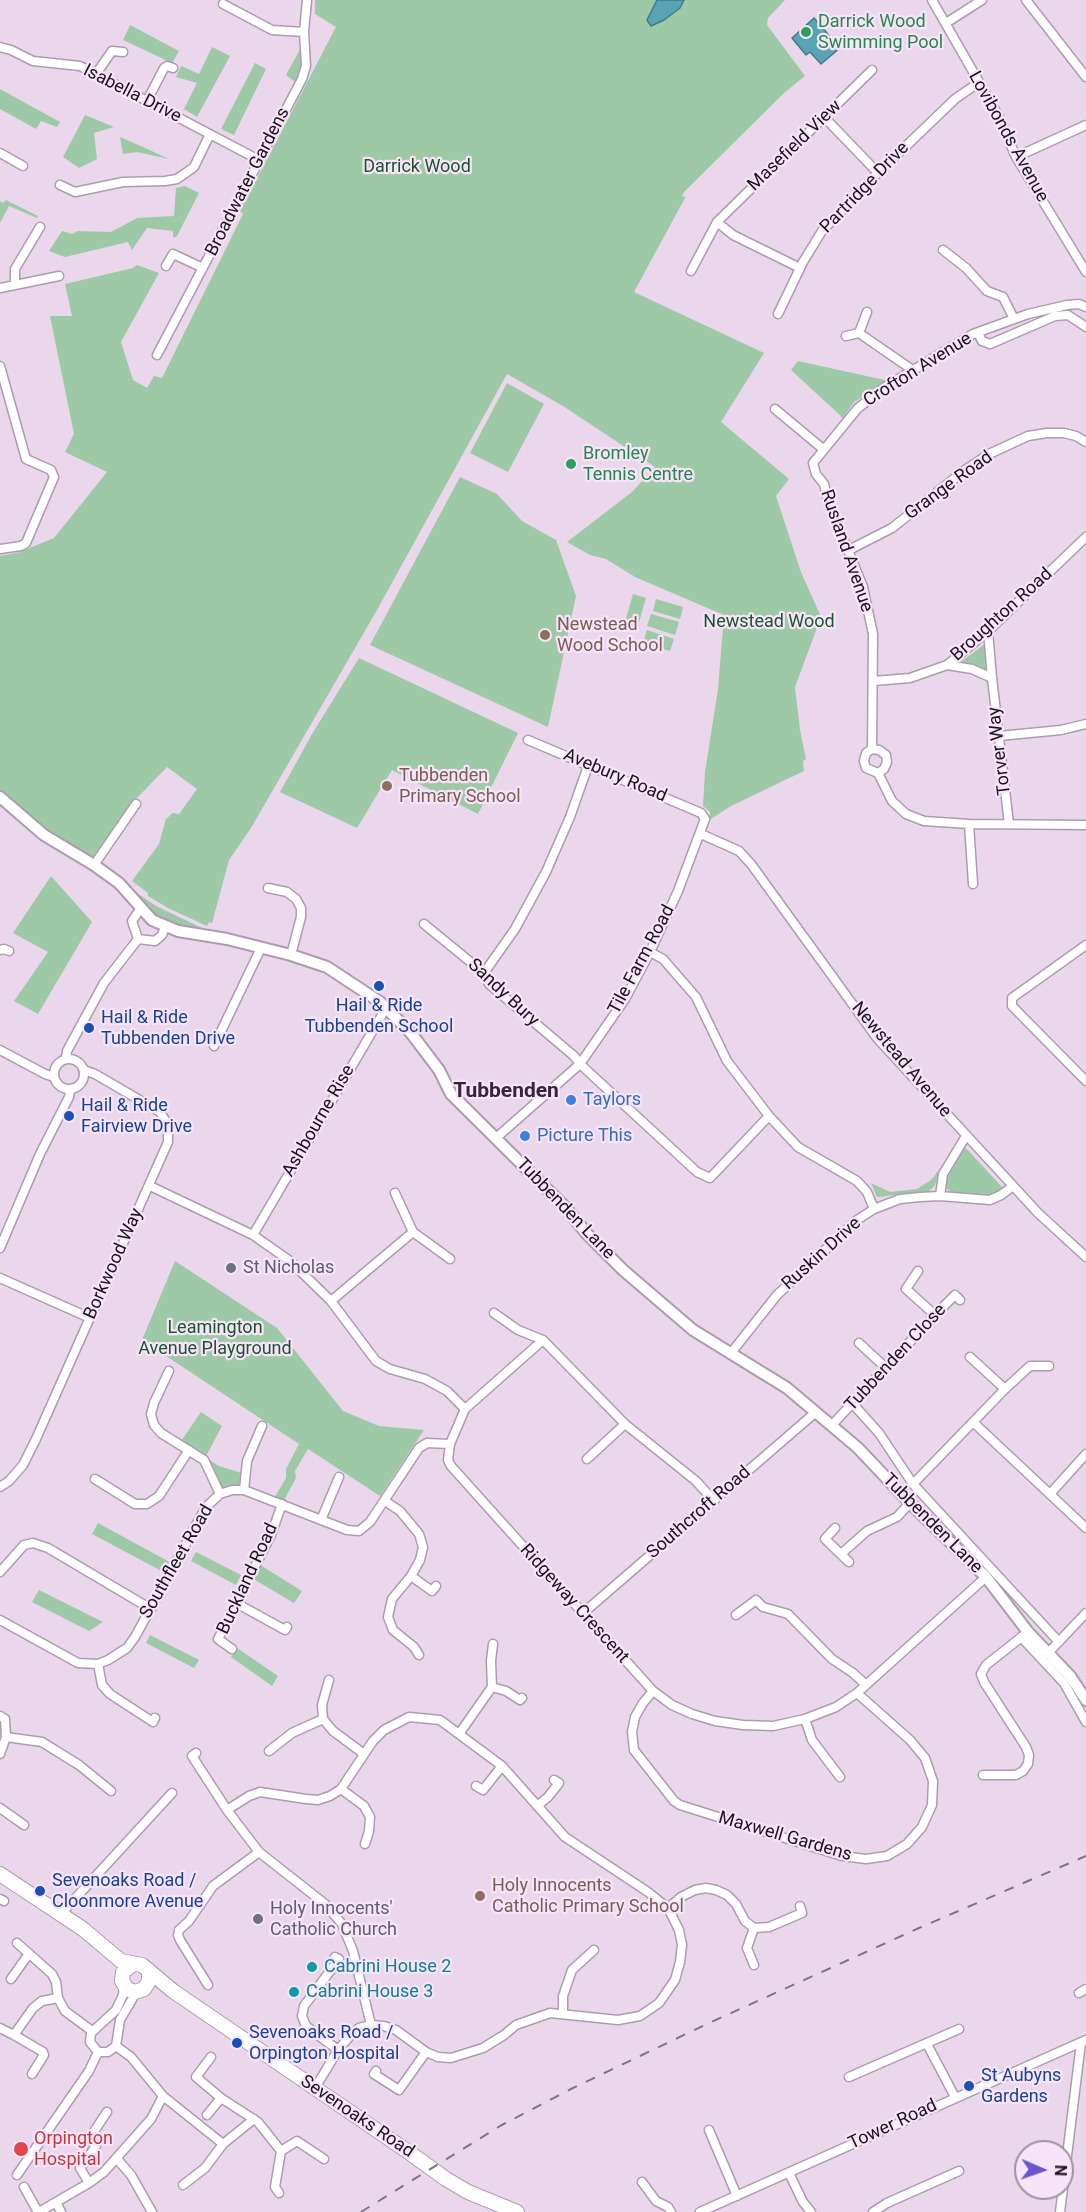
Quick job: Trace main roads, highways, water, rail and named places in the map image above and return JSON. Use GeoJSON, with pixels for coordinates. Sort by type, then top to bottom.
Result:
{"type":"FeatureCollection","features":[{"type":"Feature","properties":{"kind":"main road"},"geometry":{"type":"LineString","coordinates":[[0,1874],[97,1941],[121,1961],[142,1965],[148,1972],[149,1981],[142,1990]]}},
{"type":"Feature","properties":{"kind":"main road"},"geometry":{"type":"LineString","coordinates":[[97,1941],[123,1983],[131,1991],[156,1987],[173,1991]]}},
{"type":"Feature","properties":{"kind":"main road"},"geometry":{"type":"LineString","coordinates":[[123,1983],[123,1972],[133,1964]]}},
{"type":"Feature","properties":{"kind":"main road","name":"Sevenoaks Road"},"geometry":{"type":"LineString","coordinates":[[148,1972],[457,2186],[517,2212]]}},
{"type":"Feature","properties":{"kind":"water"},"geometry":{"type":"Polygon","coordinates":[[[657,0],[684,0],[680,8],[651,26],[647,20],[657,0]]]}},
{"type":"Feature","properties":{"kind":"water"},"geometry":{"type":"Polygon","coordinates":[[[814,18],[840,48],[821,64],[810,52],[806,55],[792,38],[814,18]]]}},
{"type":"Feature","properties":{"kind":"railway"},"geometry":{"type":"LineString","coordinates":[[361,2212],[500,2126],[571,2089],[709,2023],[919,1928],[1086,1856]]}},
{"type":"Feature","properties":{"kind":"place","name":"Darrick Wood Swimming Pool"},"geometry":{"type":"Point","coordinates":[806,32]}},
{"type":"Feature","properties":{"kind":"place","name":"Bromley Tennis Centre"},"geometry":{"type":"Point","coordinates":[571,464]}},
{"type":"Feature","properties":{"kind":"place","name":"Newstead Wood School"},"geometry":{"type":"Point","coordinates":[545,635]}},
{"type":"Feature","properties":{"kind":"place","name":"Tubbenden Primary School"},"geometry":{"type":"Point","coordinates":[387,786]}},
{"type":"Feature","properties":{"kind":"place","name":"Hail & Ride Tubbenden School"},"geometry":{"type":"Point","coordinates":[379,986]}},
{"type":"Feature","properties":{"kind":"place","name":"Hail & Ride Tubbenden Drive"},"geometry":{"type":"Point","coordinates":[89,1028]}},
{"type":"Feature","properties":{"kind":"place","name":"Taylors"},"geometry":{"type":"Point","coordinates":[571,1100]}},
{"type":"Feature","properties":{"kind":"place","name":"Hail & Ride Fairview Drive"},"geometry":{"type":"Point","coordinates":[69,1116]}},
{"type":"Feature","properties":{"kind":"place","name":"Picture This"},"geometry":{"type":"Point","coordinates":[525,1136]}},
{"type":"Feature","properties":{"kind":"place","name":"St Nicholas"},"geometry":{"type":"Point","coordinates":[231,1268]}},
{"type":"Feature","properties":{"kind":"place","name":"Sevenoaks Road / Cloonmore Avenue"},"geometry":{"type":"Point","coordinates":[40,1891]}},
{"type":"Feature","properties":{"kind":"place","name":"Holy Innocents Catholic Primary School"},"geometry":{"type":"Point","coordinates":[480,1896]}},
{"type":"Feature","properties":{"kind":"place","name":"Holy Innocents' Catholic Church"},"geometry":{"type":"Point","coordinates":[258,1919]}},
{"type":"Feature","properties":{"kind":"place","name":"Cabrini House 2"},"geometry":{"type":"Point","coordinates":[312,1967]}},
{"type":"Feature","properties":{"kind":"place","name":"Cabrini House 3"},"geometry":{"type":"Point","coordinates":[294,1992]}},
{"type":"Feature","properties":{"kind":"place","name":"Sevenoaks Road / Orpington Hospital"},"geometry":{"type":"Point","coordinates":[237,2043]}},
{"type":"Feature","properties":{"kind":"place","name":"St Aubyns Gardens"},"geometry":{"type":"Point","coordinates":[969,2086]}},
{"type":"Feature","properties":{"kind":"place","name":"Orpington Hospital"},"geometry":{"type":"Point","coordinates":[21,2149]}},
{"type":"Feature","properties":{"kind":"district","name":"Tubbenden"},"geometry":{"type":"Point","coordinates":[506,1092]}},
{"type":"Feature","properties":{"kind":"park label","name":"Darrick Wood"},"geometry":{"type":"Point","coordinates":[417,167]}},
{"type":"Feature","properties":{"kind":"park label","name":"Newstead Wood"},"geometry":{"type":"Point","coordinates":[769,622]}},
{"type":"Feature","properties":{"kind":"park label","name":"Leamington Avenue Playground"},"geometry":{"type":"Point","coordinates":[215,1338]}}]}
